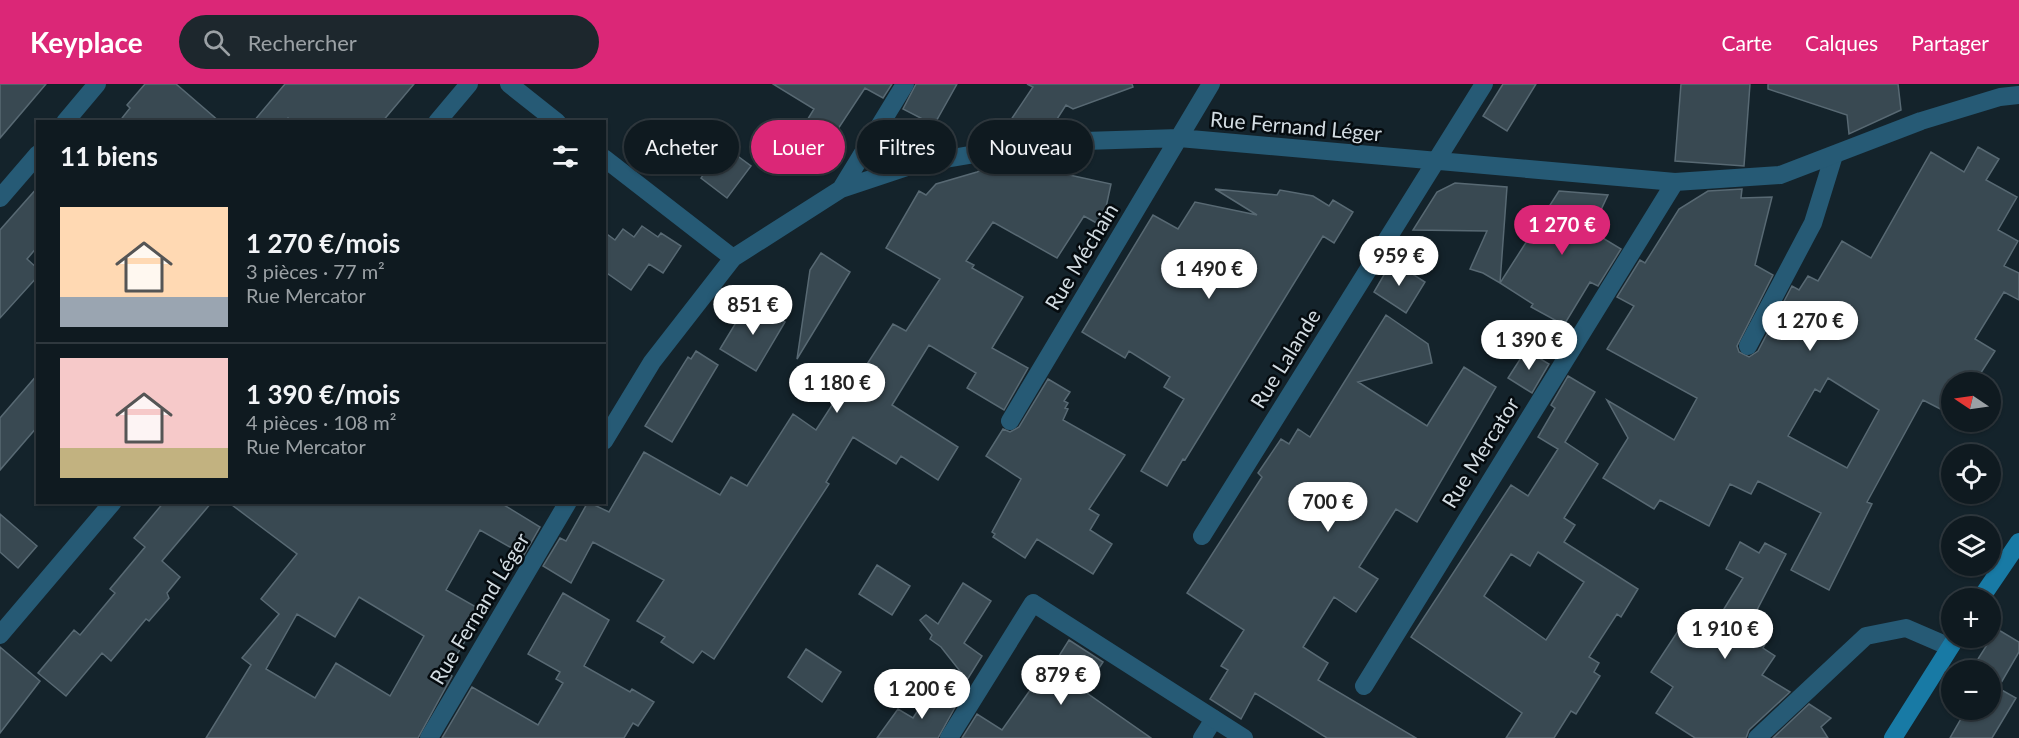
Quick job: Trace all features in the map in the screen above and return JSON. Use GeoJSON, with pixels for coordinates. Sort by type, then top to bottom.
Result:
{"type":"FeatureCollection","features":[{"type":"Feature","properties":{"kind":"street"},"geometry":{"type":"LineString","coordinates":[[67,120],[97,84]]}},
{"type":"Feature","properties":{"kind":"street"},"geometry":{"type":"LineString","coordinates":[[439,120],[469,84]]}},
{"type":"Feature","properties":{"kind":"street"},"geometry":{"type":"LineString","coordinates":[[509,84],[554,120]]}},
{"type":"Feature","properties":{"kind":"street"},"geometry":{"type":"LineString","coordinates":[[841,189],[905,84]]}},
{"type":"Feature","properties":{"kind":"street","name":"Rue Méchain"},"geometry":{"type":"LineString","coordinates":[[1010,421],[1211,84]]}},
{"type":"Feature","properties":{"kind":"street","name":"Rue Lalande"},"geometry":{"type":"LineString","coordinates":[[1202,536],[1484,84]]}},
{"type":"Feature","properties":{"kind":"street","name":"Rue Fernand Léger"},"geometry":{"type":"LineString","coordinates":[[606,438],[652,362],[733,258],[841,189],[916,164],[999,150],[1084,141],[1179,138],[1675,182],[1780,175],[1921,121],[2000,97],[2019,95]]}},
{"type":"Feature","properties":{"kind":"street"},"geometry":{"type":"LineString","coordinates":[[0,198],[36,156]]}},
{"type":"Feature","properties":{"kind":"street"},"geometry":{"type":"LineString","coordinates":[[1748,346],[1813,223],[1834,156]]}},
{"type":"Feature","properties":{"kind":"street"},"geometry":{"type":"LineString","coordinates":[[606,160],[733,258]]}},
{"type":"Feature","properties":{"kind":"street","name":"Rue Mercator"},"geometry":{"type":"LineString","coordinates":[[1364,686],[1675,182]]}},
{"type":"Feature","properties":{"kind":"street"},"geometry":{"type":"LineString","coordinates":[[0,635],[111,504]]}},
{"type":"Feature","properties":{"kind":"street","name":"Rue Fernand Léger"},"geometry":{"type":"LineString","coordinates":[[429,738],[567,504]]}},
{"type":"Feature","properties":{"kind":"street"},"geometry":{"type":"LineString","coordinates":[[1989,588],[2019,542]]}},
{"type":"Feature","properties":{"kind":"street"},"geometry":{"type":"LineString","coordinates":[[949,738],[1033,603],[1244,738]]}},
{"type":"Feature","properties":{"kind":"street"},"geometry":{"type":"LineString","coordinates":[[1758,738],[1866,636],[1906,628],[1941,638]]}},
{"type":"Feature","properties":{"kind":"street"},"geometry":{"type":"LineString","coordinates":[[1893,738],[1949,648]]}},
{"type":"Feature","properties":{"kind":"street"},"geometry":{"type":"LineString","coordinates":[[1202,738],[1214,719]]}},
{"type":"Feature","properties":{"kind":"building"},"geometry":{"type":"Polygon","coordinates":[[[0,84],[46,84],[0,138],[0,84]]]}},
{"type":"Feature","properties":{"kind":"building"},"geometry":{"type":"Polygon","coordinates":[[[145,84],[176,84],[218,120],[121,120],[130,108],[127,105],[145,84]]]}},
{"type":"Feature","properties":{"kind":"building"},"geometry":{"type":"Polygon","coordinates":[[[285,84],[414,84],[384,120],[290,120],[288,118],[286,120],[255,120],[285,84]]]}},
{"type":"Feature","properties":{"kind":"building"},"geometry":{"type":"Polygon","coordinates":[[[773,84],[892,84],[883,98],[865,88],[844,120],[807,120],[814,109],[773,84]]]}},
{"type":"Feature","properties":{"kind":"building"},"geometry":{"type":"Polygon","coordinates":[[[916,84],[957,84],[937,120],[924,120],[903,109],[916,84]]]}},
{"type":"Feature","properties":{"kind":"building"},"geometry":{"type":"Polygon","coordinates":[[[1027,84],[1132,84],[1133,87],[1073,109],[1066,105],[1056,120],[1011,120],[1033,87],[1027,84]]]}},
{"type":"Feature","properties":{"kind":"building"},"geometry":{"type":"Polygon","coordinates":[[[1503,84],[1536,84],[1507,131],[1483,116],[1503,84]]]}},
{"type":"Feature","properties":{"kind":"building"},"geometry":{"type":"Polygon","coordinates":[[[1681,84],[1750,84],[1744,166],[1675,161],[1681,84]]]}},
{"type":"Feature","properties":{"kind":"building"},"geometry":{"type":"Polygon","coordinates":[[[1768,84],[1898,84],[1901,110],[1849,134],[1847,115],[1768,89],[1768,84]]]}},
{"type":"Feature","properties":{"kind":"building"},"geometry":{"type":"Polygon","coordinates":[[[1978,147],[1999,159],[1986,180],[2017,197],[1998,230],[2018,241],[2004,266],[2019,273],[2019,300],[2004,292],[1975,339],[1995,351],[1981,372],[1941,372],[1941,409],[1923,400],[1867,502],[1872,504],[1829,590],[1791,570],[1821,513],[1758,481],[1751,494],[1730,484],[1709,526],[1660,500],[1654,509],[1603,478],[1628,438],[1607,400],[1674,440],[1697,398],[1607,349],[1634,306],[1617,297],[1640,260],[1645,263],[1679,209],[1708,191],[1742,189],[1741,198],[1772,197],[1755,265],[1773,275],[1737,346],[1739,352],[1749,357],[1758,351],[1792,286],[1799,290],[1808,276],[1818,281],[1842,241],[1871,258],[1931,152],[1964,172],[1978,147]],[[1828,378],[1820,392],[1815,389],[1788,436],[1847,468],[1879,410],[1828,378]]]}},
{"type":"Feature","properties":{"kind":"building"},"geometry":{"type":"Polygon","coordinates":[[[739,157],[751,166],[727,198],[701,178],[704,174],[739,174],[739,157]]]}},
{"type":"Feature","properties":{"kind":"building"},"geometry":{"type":"Polygon","coordinates":[[[970,174],[1065,174],[1111,184],[1102,226],[1084,216],[1057,258],[993,222],[966,261],[974,265],[972,268],[1023,297],[992,348],[1028,368],[1004,410],[967,388],[976,373],[929,345],[892,405],[958,447],[938,480],[901,456],[896,464],[853,437],[826,482],[829,484],[714,659],[702,651],[693,663],[661,642],[665,637],[637,621],[664,580],[593,542],[571,583],[543,566],[560,538],[566,541],[587,504],[592,504],[609,512],[644,452],[720,495],[731,477],[747,486],[793,414],[816,430],[845,385],[851,389],[893,324],[906,331],[940,279],[886,248],[919,191],[926,195],[936,184],[970,174]]]}},
{"type":"Feature","properties":{"kind":"building"},"geometry":{"type":"Polygon","coordinates":[[[1455,183],[1507,187],[1500,283],[1483,273],[1470,269],[1487,231],[1413,230],[1437,192],[1455,183]]]}},
{"type":"Feature","properties":{"kind":"building"},"geometry":{"type":"Polygon","coordinates":[[[36,189],[36,248],[27,259],[36,267],[36,278],[0,318],[0,230],[36,189]]]}},
{"type":"Feature","properties":{"kind":"building"},"geometry":{"type":"Polygon","coordinates":[[[1215,189],[1277,195],[1280,190],[1313,196],[1329,206],[1333,200],[1353,212],[1334,243],[1323,236],[1167,486],[1141,471],[1184,399],[1164,387],[1170,377],[1129,351],[1125,358],[1082,332],[1153,215],[1178,229],[1195,202],[1257,215],[1215,189]]]}},
{"type":"Feature","properties":{"kind":"building"},"geometry":{"type":"Polygon","coordinates":[[[1559,191],[1608,195],[1591,231],[1621,249],[1598,286],[1590,282],[1564,325],[1531,307],[1533,304],[1500,283],[1559,191]]]}},
{"type":"Feature","properties":{"kind":"building"},"geometry":{"type":"Polygon","coordinates":[[[642,226],[658,237],[661,233],[681,246],[663,273],[649,264],[631,290],[606,272],[606,233],[615,240],[623,229],[634,237],[642,226]]]}},
{"type":"Feature","properties":{"kind":"building"},"geometry":{"type":"Polygon","coordinates":[[[821,253],[850,272],[797,359],[810,270],[821,253]]]}},
{"type":"Feature","properties":{"kind":"building"},"geometry":{"type":"Polygon","coordinates":[[[1392,261],[1425,282],[1406,313],[1374,292],[1392,261]]]}},
{"type":"Feature","properties":{"kind":"building"},"geometry":{"type":"Polygon","coordinates":[[[749,301],[785,322],[756,371],[720,349],[749,301]]]}},
{"type":"Feature","properties":{"kind":"building"},"geometry":{"type":"Polygon","coordinates":[[[1386,315],[1428,344],[1432,363],[1358,382],[1427,426],[1464,367],[1496,387],[1417,522],[1396,509],[1359,567],[1378,579],[1356,612],[1334,597],[1303,647],[1328,663],[1318,680],[1416,738],[1327,738],[1255,693],[1241,719],[1210,699],[1228,670],[1221,666],[1244,630],[1187,593],[1262,477],[1258,473],[1281,439],[1289,444],[1298,429],[1310,437],[1386,315]]]}},
{"type":"Feature","properties":{"kind":"building"},"geometry":{"type":"Polygon","coordinates":[[[1526,350],[1549,364],[1532,393],[1508,378],[1526,350]]]}},
{"type":"Feature","properties":{"kind":"building"},"geometry":{"type":"Polygon","coordinates":[[[696,351],[718,365],[672,442],[645,426],[688,357],[691,359],[696,351]]]}},
{"type":"Feature","properties":{"kind":"building"},"geometry":{"type":"Polygon","coordinates":[[[36,376],[36,428],[0,470],[0,418],[36,376]]]}},
{"type":"Feature","properties":{"kind":"building"},"geometry":{"type":"Polygon","coordinates":[[[1568,376],[1595,392],[1565,442],[1598,464],[1564,518],[1575,525],[1564,542],[1638,589],[1621,617],[1617,614],[1589,657],[1599,663],[1594,672],[1600,676],[1576,714],[1571,711],[1554,738],[1506,738],[1522,713],[1411,637],[1511,485],[1528,496],[1558,449],[1538,437],[1555,408],[1551,405],[1568,376]],[[1538,552],[1530,566],[1511,554],[1484,596],[1546,640],[1584,582],[1538,552]]]}},
{"type":"Feature","properties":{"kind":"building"},"geometry":{"type":"Polygon","coordinates":[[[1048,379],[1070,392],[1064,401],[1068,403],[1065,408],[1068,409],[1063,420],[1125,455],[1089,509],[1099,515],[1090,530],[1112,544],[1093,574],[1037,539],[1025,558],[993,537],[995,534],[992,532],[1021,479],[986,456],[1003,429],[1010,432],[1019,427],[1048,379]]]}},
{"type":"Feature","properties":{"kind":"building"},"geometry":{"type":"Polygon","coordinates":[[[162,504],[210,504],[162,561],[180,577],[167,593],[169,598],[149,621],[146,619],[111,661],[102,653],[66,696],[38,673],[74,630],[80,635],[115,593],[110,589],[145,547],[134,538],[162,504]]]}},
{"type":"Feature","properties":{"kind":"building"},"geometry":{"type":"Polygon","coordinates":[[[231,504],[502,504],[540,527],[524,555],[480,530],[446,590],[483,611],[446,673],[452,676],[418,738],[206,738],[251,665],[242,658],[279,614],[261,599],[297,554],[231,504]],[[359,597],[335,637],[297,614],[266,669],[315,698],[336,663],[390,696],[424,636],[359,597]]]}},
{"type":"Feature","properties":{"kind":"building"},"geometry":{"type":"Polygon","coordinates":[[[0,514],[37,546],[18,568],[0,552],[0,514]]]}},
{"type":"Feature","properties":{"kind":"building"},"geometry":{"type":"Polygon","coordinates":[[[1740,542],[1759,553],[1765,543],[1786,554],[1756,612],[1765,617],[1758,630],[1769,637],[1763,648],[1775,656],[1762,675],[1790,692],[1749,730],[1746,738],[1695,738],[1656,713],[1673,687],[1651,672],[1678,631],[1694,642],[1708,618],[1716,622],[1743,578],[1726,569],[1740,542]]]}},
{"type":"Feature","properties":{"kind":"building"},"geometry":{"type":"Polygon","coordinates":[[[877,565],[910,586],[892,615],[859,594],[877,565]]]}},
{"type":"Feature","properties":{"kind":"building"},"geometry":{"type":"Polygon","coordinates":[[[963,583],[991,601],[964,643],[982,656],[967,680],[941,647],[930,639],[932,635],[920,620],[926,615],[938,624],[963,583]]]}},
{"type":"Feature","properties":{"kind":"building"},"geometry":{"type":"Polygon","coordinates":[[[563,593],[609,620],[584,666],[630,692],[632,689],[654,702],[638,726],[633,723],[624,738],[442,738],[472,687],[538,725],[563,683],[556,679],[560,672],[528,654],[563,593]]]}},
{"type":"Feature","properties":{"kind":"building"},"geometry":{"type":"Polygon","coordinates":[[[2001,631],[2019,642],[2019,652],[2001,683],[2001,660],[1977,660],[1985,648],[2001,648],[2001,631]]]}},
{"type":"Feature","properties":{"kind":"building"},"geometry":{"type":"Polygon","coordinates":[[[1069,640],[1103,662],[1084,691],[1151,738],[962,738],[977,714],[1002,730],[1045,669],[1049,672],[1069,640]]]}},
{"type":"Feature","properties":{"kind":"building"},"geometry":{"type":"Polygon","coordinates":[[[0,647],[40,681],[0,733],[0,647]]]}},
{"type":"Feature","properties":{"kind":"building"},"geometry":{"type":"Polygon","coordinates":[[[806,649],[841,672],[822,702],[788,677],[806,649]]]}},
{"type":"Feature","properties":{"kind":"building"},"geometry":{"type":"Polygon","coordinates":[[[938,688],[958,702],[938,738],[877,738],[898,709],[913,718],[922,704],[926,706],[938,688]]]}},
{"type":"Feature","properties":{"kind":"building"},"geometry":{"type":"Polygon","coordinates":[[[2001,690],[2016,698],[1992,738],[1950,738],[1960,720],[2001,720],[2001,690]]]}},
{"type":"Feature","properties":{"kind":"building"},"geometry":{"type":"Polygon","coordinates":[[[1809,704],[1831,718],[1821,727],[1828,738],[1773,738],[1809,704]]]}}]}
